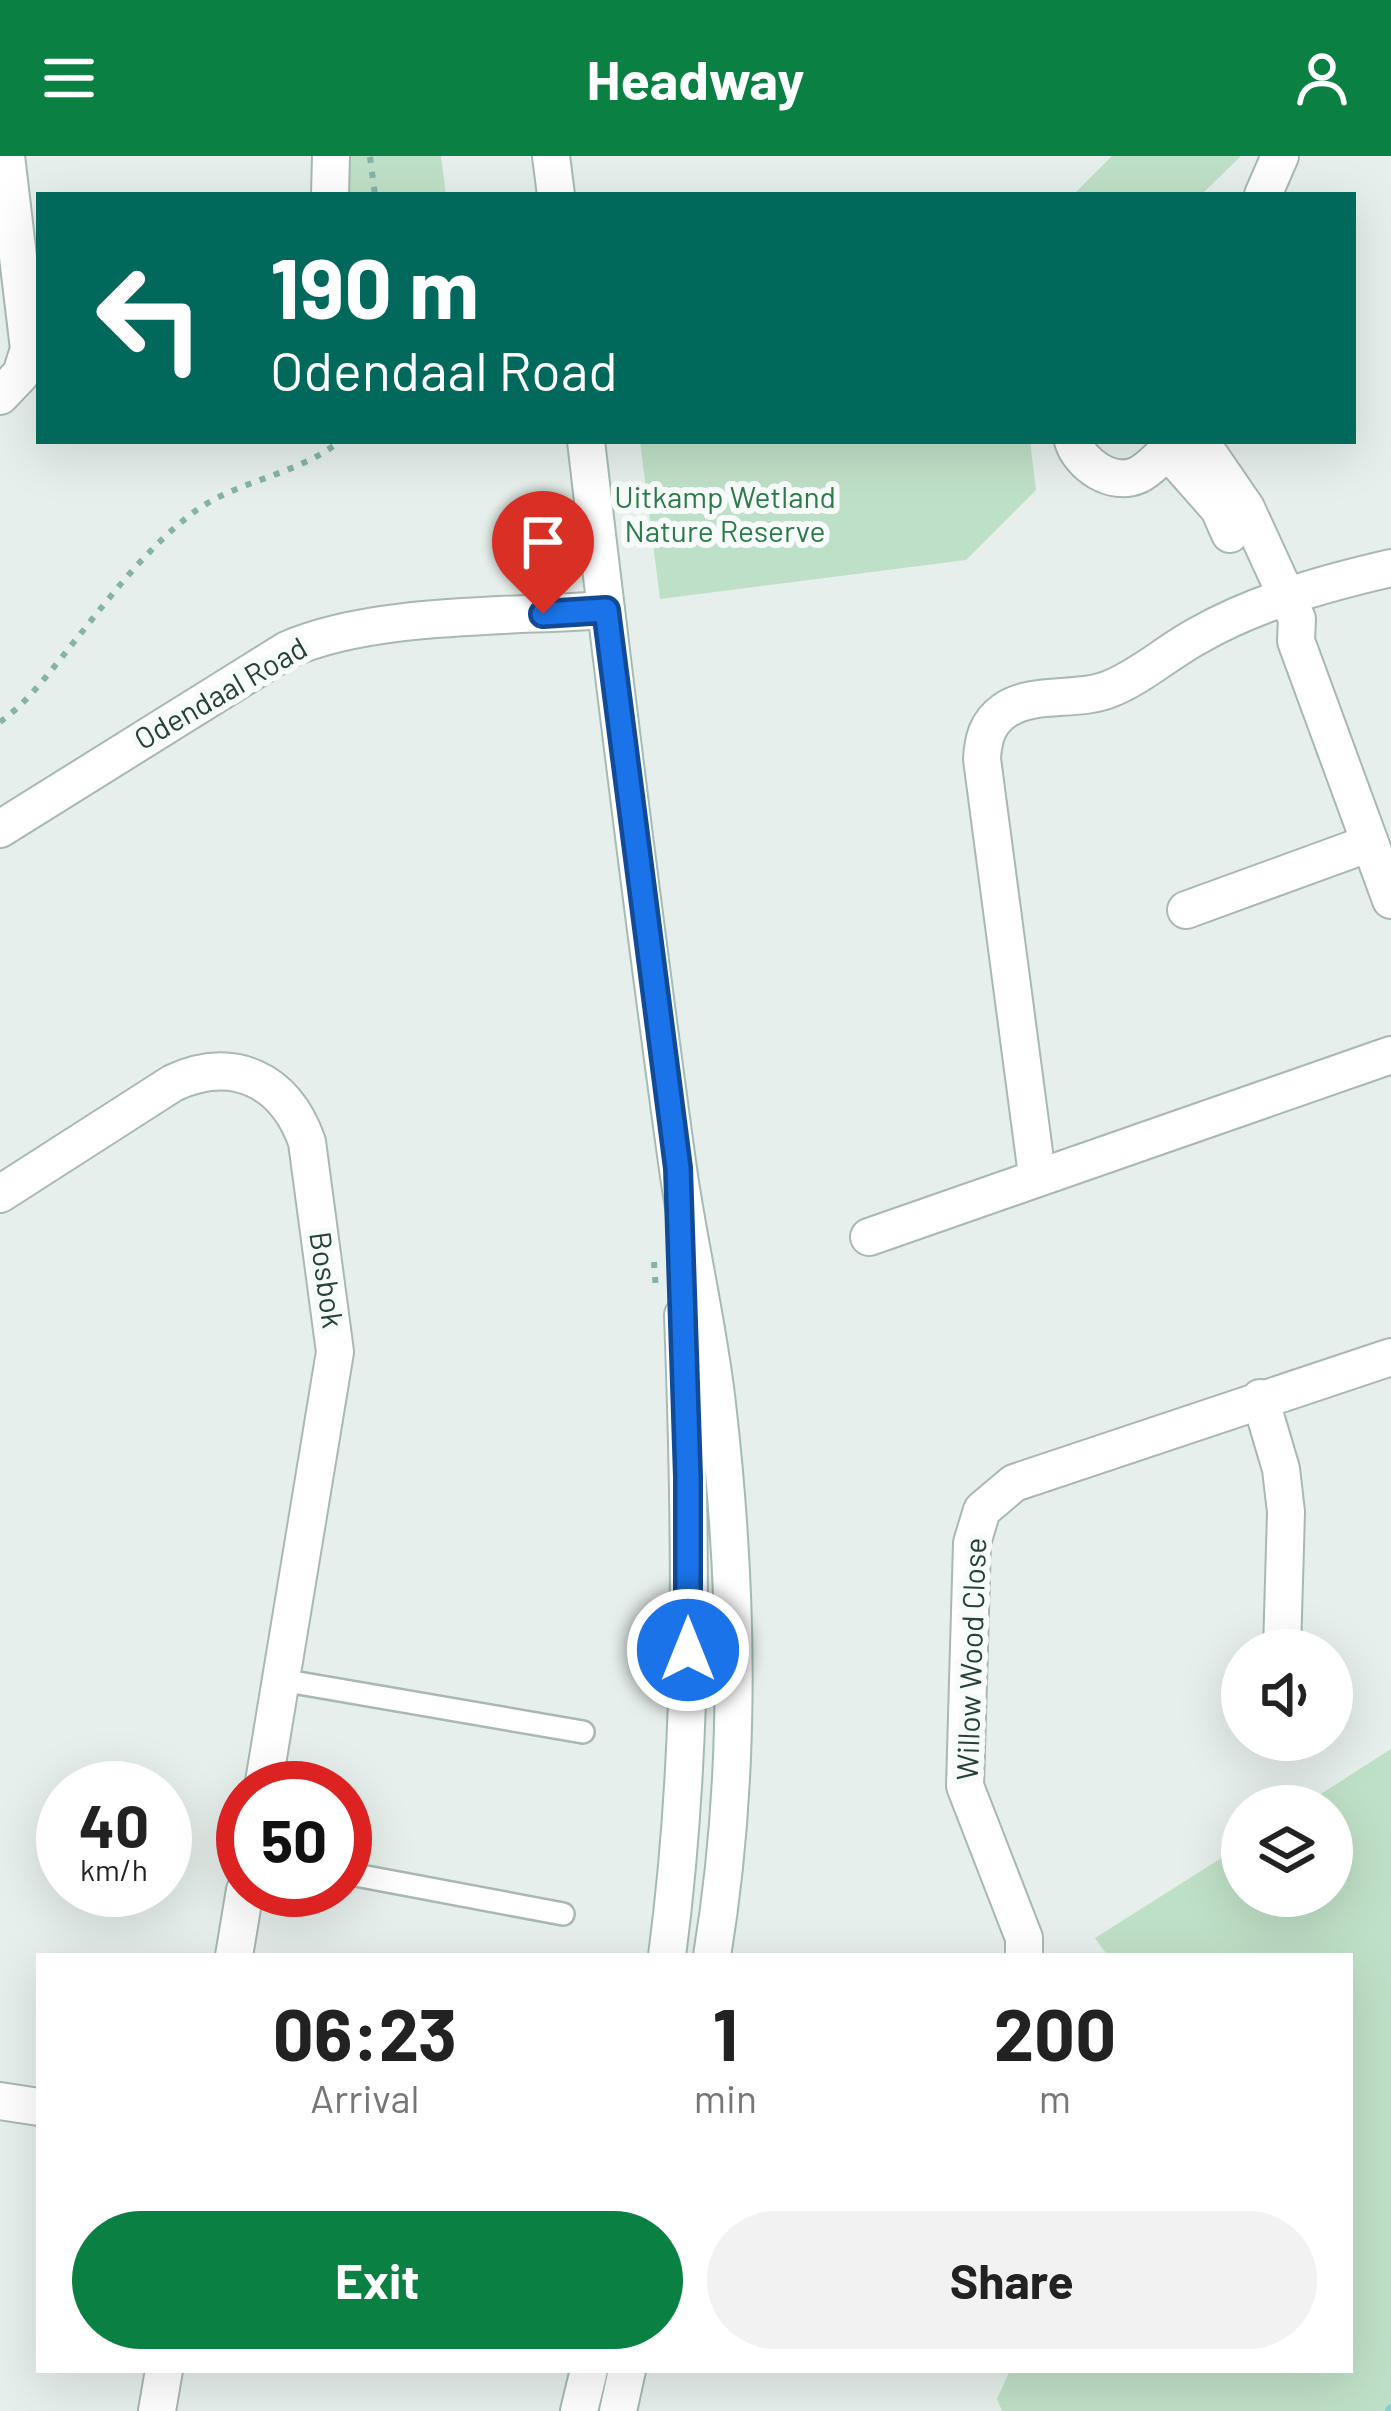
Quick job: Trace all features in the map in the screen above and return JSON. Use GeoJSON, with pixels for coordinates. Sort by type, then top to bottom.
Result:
{"type":"FeatureCollection","features":[{"type":"Feature","properties":{"kind":"street"},"geometry":{"type":"LineString","coordinates":[[0,396],[21,374],[28,349],[30,267],[6,156]]}},
{"type":"Feature","properties":{"kind":"street"},"geometry":{"type":"LineString","coordinates":[[330,192],[332,156]]}},
{"type":"Feature","properties":{"kind":"street"},"geometry":{"type":"LineString","coordinates":[[551,156],[556,192]]}},
{"type":"Feature","properties":{"kind":"street"},"geometry":{"type":"LineString","coordinates":[[1264,192],[1280,156]]}},
{"type":"Feature","properties":{"kind":"street"},"geometry":{"type":"LineString","coordinates":[[586,444],[678,1168],[717,1402],[731,1585],[730,1768],[712,1953]]}},
{"type":"Feature","properties":{"kind":"street"},"geometry":{"type":"LineString","coordinates":[[1074,444],[1088,466],[1125,478],[1137,475],[1181,444],[1228,500],[1274,602],[1298,619],[1296,641],[1391,900]]}},
{"type":"Feature","properties":{"kind":"street"},"geometry":{"type":"LineString","coordinates":[[1037,1175],[982,759],[984,738],[1010,706],[1111,689],[1201,633],[1274,602],[1391,568]]}},
{"type":"Feature","properties":{"kind":"street","name":"Odendaal Road"},"geometry":{"type":"LineString","coordinates":[[0,829],[301,644],[361,627],[606,610]]}},
{"type":"Feature","properties":{"kind":"street"},"geometry":{"type":"LineString","coordinates":[[1186,910],[1370,843]]}},
{"type":"Feature","properties":{"kind":"street"},"geometry":{"type":"LineString","coordinates":[[869,1237],[1391,1055]]}},
{"type":"Feature","properties":{"kind":"street","name":"Bosbok"},"geometry":{"type":"LineString","coordinates":[[0,1194],[173,1083],[206,1072],[240,1074],[259,1081],[290,1106],[300,1123],[308,1142],[335,1352],[268,1761]]}},
{"type":"Feature","properties":{"kind":"street"},"geometry":{"type":"LineString","coordinates":[[667,1953],[683,1801],[688,1650],[678,1168]]}},
{"type":"Feature","properties":{"kind":"street","name":"Willow Wood Close"},"geometry":{"type":"LineString","coordinates":[[1024,1953],[1024,1938],[971,1808],[963,1771],[972,1543],[982,1510],[1014,1483],[1391,1357]]}},
{"type":"Feature","properties":{"kind":"street"},"geometry":{"type":"LineString","coordinates":[[1260,1398],[1281,1468],[1286,1512],[1283,1629]]}},
{"type":"Feature","properties":{"kind":"street"},"geometry":{"type":"LineString","coordinates":[[234,1953],[240,1917]]}},
{"type":"Feature","properties":{"kind":"street"},"geometry":{"type":"LineString","coordinates":[[0,2101],[36,2107]]}},
{"type":"Feature","properties":{"kind":"street"},"geometry":{"type":"LineString","coordinates":[[157,2411],[163,2373]]}},
{"type":"Feature","properties":{"kind":"street"},"geometry":{"type":"LineString","coordinates":[[579,2411],[588,2373]]}},
{"type":"Feature","properties":{"kind":"street"},"geometry":{"type":"LineString","coordinates":[[618,2411],[627,2373]]}},
{"type":"Feature","properties":{"kind":"lane"},"geometry":{"type":"LineString","coordinates":[[281,1681],[583,1732]]}},
{"type":"Feature","properties":{"kind":"lane"},"geometry":{"type":"LineString","coordinates":[[372,1878],[563,1914]]}},
{"type":"Feature","properties":{"kind":"path"},"geometry":{"type":"LineString","coordinates":[[370,156],[375,192]]}},
{"type":"Feature","properties":{"kind":"path"},"geometry":{"type":"LineString","coordinates":[[0,722],[46,676],[134,568],[194,512],[221,496],[290,471],[335,444]]}},
{"type":"Feature","properties":{"kind":"path"},"geometry":{"type":"LineString","coordinates":[[653,1249],[657,1294]]}},
{"type":"Feature","properties":{"kind":"green space"},"geometry":{"type":"Polygon","coordinates":[[[350,156],[441,156],[446,192],[347,192],[350,156]]]}},
{"type":"Feature","properties":{"kind":"green space"},"geometry":{"type":"Polygon","coordinates":[[[1112,156],[1240,156],[1204,192],[1076,192],[1112,156]]]}},
{"type":"Feature","properties":{"kind":"green space","name":"Uitkamp Wetland Nature Reserve"},"geometry":{"type":"Polygon","coordinates":[[[640,444],[1030,444],[1036,490],[966,560],[660,599],[640,444]]]}},
{"type":"Feature","properties":{"kind":"green space"},"geometry":{"type":"Polygon","coordinates":[[[1391,1749],[1391,2411],[1002,2411],[997,2399],[1009,2373],[1353,2373],[1353,1953],[1106,1953],[1095,1938],[1221,1858],[1221,1917],[1353,1917],[1353,1785],[1335,1785],[1391,1749]]]}},
{"type":"Feature","properties":{"kind":"route"},"geometry":{"type":"LineString","coordinates":[[543,614],[606,610],[678,1168],[688,1650]]}}]}
